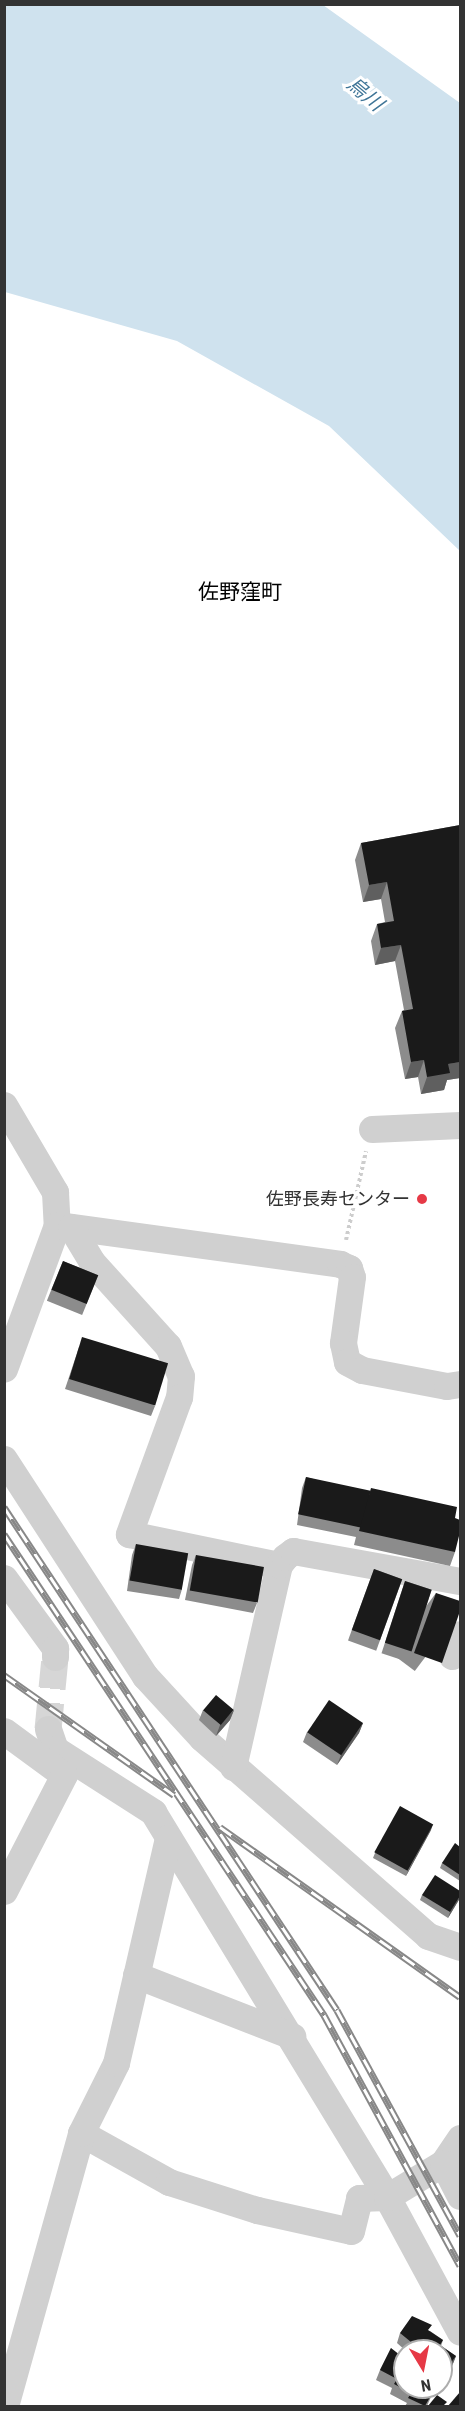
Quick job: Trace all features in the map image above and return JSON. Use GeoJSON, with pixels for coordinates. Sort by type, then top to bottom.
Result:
{"type":"FeatureCollection","features":[{"type":"Feature","properties":{"kind":"street"},"geometry":{"type":"LineString","coordinates":[[4,1105],[55,1192],[64,1226],[92,1262],[168,1346],[181,1376],[180,1397],[129,1534],[279,1565]]}},
{"type":"Feature","properties":{"kind":"street"},"geometry":{"type":"LineString","coordinates":[[372,1129],[460,1125]]}},
{"type":"Feature","properties":{"kind":"street"},"geometry":{"type":"LineString","coordinates":[[64,1226],[340,1264],[349,1268],[352,1277],[343,1343],[347,1362],[362,1370],[447,1386],[460,1384]]}},
{"type":"Feature","properties":{"kind":"street"},"geometry":{"type":"LineString","coordinates":[[4,1369],[64,1226]]}},
{"type":"Feature","properties":{"kind":"street"},"geometry":{"type":"LineString","coordinates":[[4,1459],[146,1676],[233,1767],[428,1936],[460,1947]]}},
{"type":"Feature","properties":{"kind":"street"},"geometry":{"type":"LineString","coordinates":[[233,1767],[279,1565],[293,1551],[460,1581]]}},
{"type":"Feature","properties":{"kind":"street"},"geometry":{"type":"LineString","coordinates":[[4,1578],[55,1648],[56,1657]]}},
{"type":"Feature","properties":{"kind":"street"},"geometry":{"type":"LineString","coordinates":[[48,1729],[55,1749],[153,1812],[292,2036],[387,2197],[460,2332]]}},
{"type":"Feature","properties":{"kind":"street"},"geometry":{"type":"LineString","coordinates":[[4,1731],[64,1775],[119,1807],[153,1812]]}},
{"type":"Feature","properties":{"kind":"street"},"geometry":{"type":"LineString","coordinates":[[4,1891],[64,1775]]}},
{"type":"Feature","properties":{"kind":"street"},"geometry":{"type":"LineString","coordinates":[[5,2406],[34,2287],[81,2133],[116,2063],[168,1838]]}},
{"type":"Feature","properties":{"kind":"street"},"geometry":{"type":"LineString","coordinates":[[136,1975],[292,2036]]}},
{"type":"Feature","properties":{"kind":"street"},"geometry":{"type":"LineString","coordinates":[[81,2133],[169,2182],[257,2210],[351,2231],[359,2198],[387,2197],[443,2163],[460,2138]]}},
{"type":"Feature","properties":{"kind":"street"},"geometry":{"type":"LineString","coordinates":[[443,2163],[460,2196]]}},
{"type":"Feature","properties":{"kind":"path"},"geometry":{"type":"LineString","coordinates":[[340,1264],[372,1129]]}},
{"type":"Feature","properties":{"kind":"water","name":"烏川"},"geometry":{"type":"Polygon","coordinates":[[[4,5],[323,5],[460,103],[460,551],[329,426],[177,341],[5,292],[4,5]]]}},
{"type":"Feature","properties":{"kind":"building"},"geometry":{"type":"Polygon","coordinates":[[[460,825],[460,1062],[448,1064],[450,1073],[427,1077],[424,1060],[411,1062],[402,1011],[413,1009],[401,945],[381,948],[377,924],[394,921],[387,882],[369,885],[361,843],[460,825]]]}},
{"type":"Feature","properties":{"kind":"building"},"geometry":{"type":"Polygon","coordinates":[[[63,1261],[98,1275],[87,1304],[51,1290],[63,1261]]]}},
{"type":"Feature","properties":{"kind":"building"},"geometry":{"type":"Polygon","coordinates":[[[82,1337],[168,1363],[155,1405],[69,1379],[82,1337]]]}},
{"type":"Feature","properties":{"kind":"building"},"geometry":{"type":"Polygon","coordinates":[[[306,1477],[371,1491],[363,1528],[298,1514],[306,1477]]]}},
{"type":"Feature","properties":{"kind":"building"},"geometry":{"type":"Polygon","coordinates":[[[371,1488],[457,1507],[455,1518],[460,1520],[460,1532],[455,1552],[359,1531],[371,1488]]]}},
{"type":"Feature","properties":{"kind":"building"},"geometry":{"type":"Polygon","coordinates":[[[136,1544],[188,1553],[182,1590],[130,1580],[136,1544]]]}},
{"type":"Feature","properties":{"kind":"building"},"geometry":{"type":"Polygon","coordinates":[[[196,1555],[264,1567],[258,1602],[190,1590],[196,1555]]]}},
{"type":"Feature","properties":{"kind":"building"},"geometry":{"type":"Polygon","coordinates":[[[374,1569],[402,1579],[380,1640],[352,1630],[374,1569]]]}},
{"type":"Feature","properties":{"kind":"building"},"geometry":{"type":"Polygon","coordinates":[[[405,1581],[432,1590],[412,1651],[385,1643],[405,1581]]]}},
{"type":"Feature","properties":{"kind":"building"},"geometry":{"type":"Polygon","coordinates":[[[436,1593],[460,1601],[460,1611],[442,1663],[414,1653],[436,1593]]]}},
{"type":"Feature","properties":{"kind":"building"},"geometry":{"type":"Polygon","coordinates":[[[216,1695],[234,1710],[221,1725],[203,1710],[216,1695]]]}},
{"type":"Feature","properties":{"kind":"building"},"geometry":{"type":"Polygon","coordinates":[[[329,1700],[363,1723],[341,1755],[307,1732],[329,1700]]]}},
{"type":"Feature","properties":{"kind":"building"},"geometry":{"type":"Polygon","coordinates":[[[400,1806],[433,1824],[408,1871],[374,1852],[400,1806]]]}},
{"type":"Feature","properties":{"kind":"building"},"geometry":{"type":"Polygon","coordinates":[[[455,1843],[460,1847],[460,1875],[442,1863],[455,1843]]]}},
{"type":"Feature","properties":{"kind":"building"},"geometry":{"type":"Polygon","coordinates":[[[435,1875],[460,1891],[460,1896],[450,1912],[422,1895],[435,1875]]]}},
{"type":"Feature","properties":{"kind":"building"},"geometry":{"type":"Polygon","coordinates":[[[412,2316],[432,2325],[428,2330],[442,2339],[407,2339],[400,2333],[412,2316]]]}},
{"type":"Feature","properties":{"kind":"building"},"geometry":{"type":"Polygon","coordinates":[[[391,2348],[393,2350],[393,2377],[380,2370],[391,2348]]]}},
{"type":"Feature","properties":{"kind":"building"},"geometry":{"type":"Polygon","coordinates":[[[460,2392],[460,2406],[448,2406],[460,2392]]]}},
{"type":"Feature","properties":{"kind":"building"},"geometry":{"type":"Polygon","coordinates":[[[410,2399],[429,2399],[425,2406],[410,2399]]]}},
{"type":"Feature","properties":{"kind":"building"},"geometry":{"type":"Polygon","coordinates":[[[434,2399],[443,2399],[447,2402],[443,2406],[428,2406],[434,2399]]]}},
{"type":"Feature","properties":{"kind":"tunnel"},"geometry":{"type":"LineString","coordinates":[[48,1729],[55,1657]]}},
{"type":"Feature","properties":{"kind":"railway"},"geometry":{"type":"LineString","coordinates":[[4,1507],[337,2010],[460,2236]]}},
{"type":"Feature","properties":{"kind":"railway"},"geometry":{"type":"LineString","coordinates":[[4,1534],[324,2015],[460,2265]]}},
{"type":"Feature","properties":{"kind":"railway"},"geometry":{"type":"LineString","coordinates":[[4,1675],[174,1795]]}},
{"type":"Feature","properties":{"kind":"railway"},"geometry":{"type":"LineString","coordinates":[[220,1827],[460,1997]]}},
{"type":"Feature","properties":{"kind":"place","name":"佐野長寿センター"},"geometry":{"type":"Point","coordinates":[422,1199]}},
{"type":"Feature","properties":{"kind":"district","name":"佐野窪町"},"geometry":{"type":"Point","coordinates":[240,592]}}]}
